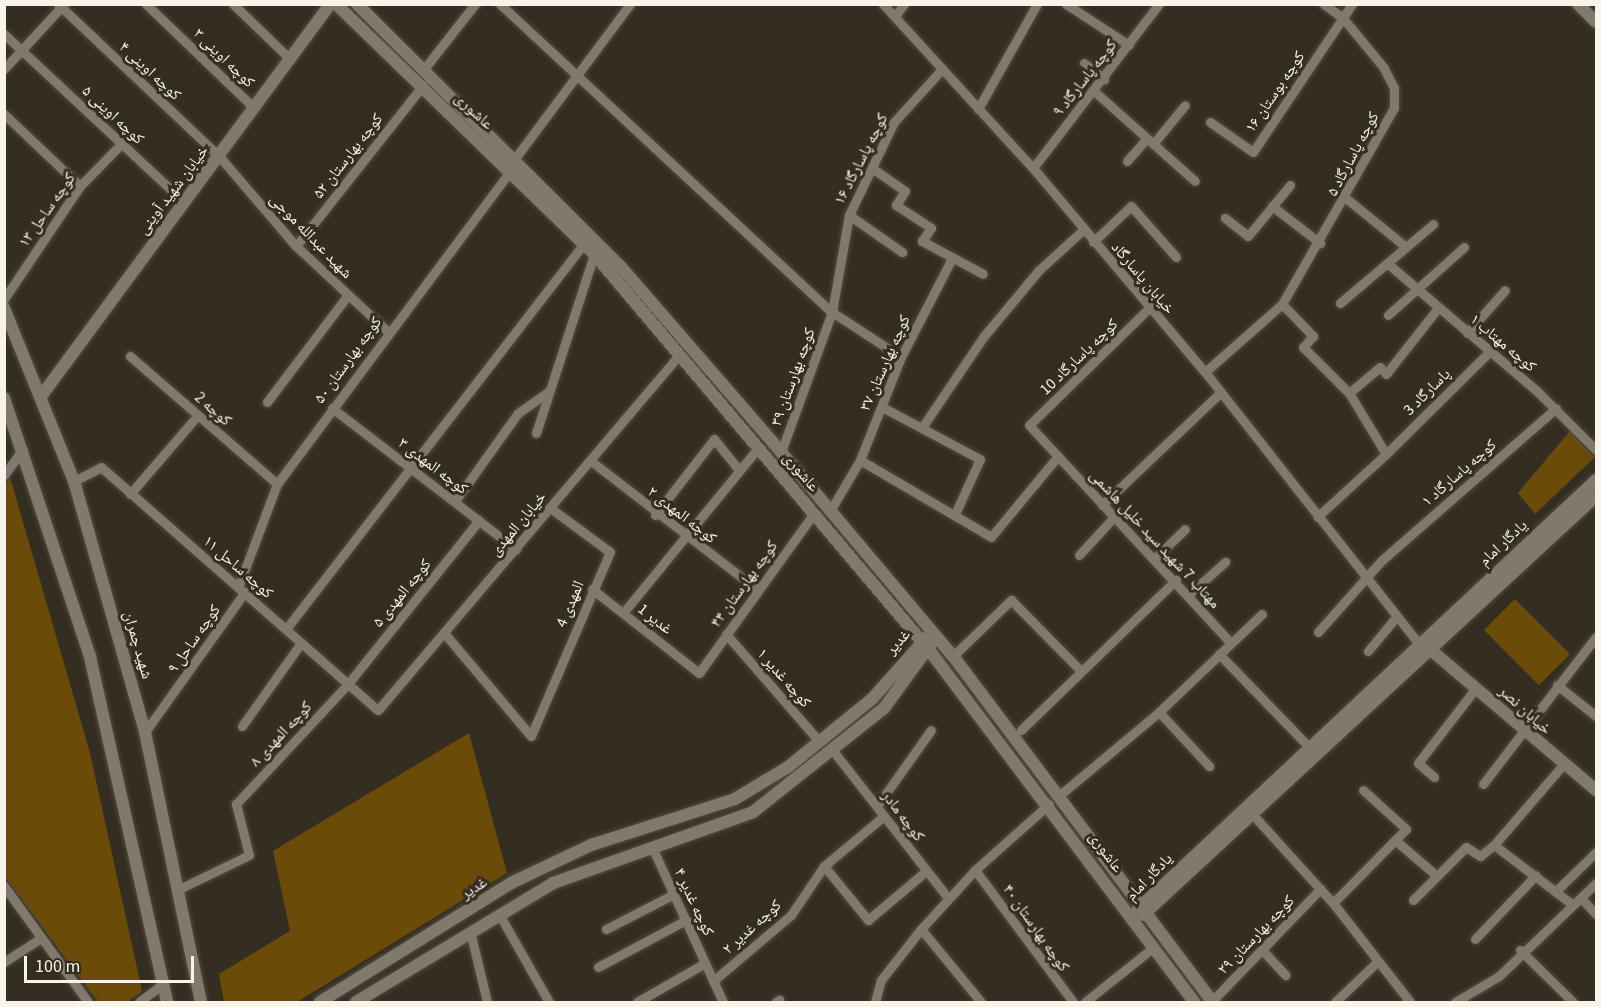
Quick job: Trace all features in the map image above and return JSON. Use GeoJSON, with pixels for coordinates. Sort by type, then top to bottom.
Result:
{"type":"FeatureCollection","features":[{"type":"Feature","properties":{"kind":"street","name":"کوچه اوینی ۳"},"geometry":{"type":"LineString","coordinates":[[146,4],[254,108]]}},
{"type":"Feature","properties":{"kind":"street"},"geometry":{"type":"LineString","coordinates":[[233,4],[290,59]]}},
{"type":"Feature","properties":{"kind":"street","name":"خیابان شهید آوینی"},"geometry":{"type":"LineString","coordinates":[[42,395],[330,4]]}},
{"type":"Feature","properties":{"kind":"street","name":"عاشوری"},"geometry":{"type":"LineString","coordinates":[[336,4],[423,85],[514,163],[594,254],[929,650],[1049,804],[1194,1002]]}},
{"type":"Feature","properties":{"kind":"street","name":"عاشوری"},"geometry":{"type":"LineString","coordinates":[[357,4],[424,69],[514,163],[621,267],[781,452],[953,656],[1061,794],[1212,1002]]}},
{"type":"Feature","properties":{"kind":"street"},"geometry":{"type":"LineString","coordinates":[[424,69],[475,4]]}},
{"type":"Feature","properties":{"kind":"street"},"geometry":{"type":"LineString","coordinates":[[500,4],[832,312],[901,357]]}},
{"type":"Feature","properties":{"kind":"street","name":"کوچه بهارستان ۵۰"},"geometry":{"type":"LineString","coordinates":[[242,589],[277,484],[387,331],[630,4]]}},
{"type":"Feature","properties":{"kind":"street","name":"خیابان پاسارگاد"},"geometry":{"type":"LineString","coordinates":[[883,4],[1033,168],[1148,309],[1205,372],[1420,645]]}},
{"type":"Feature","properties":{"kind":"street"},"geometry":{"type":"LineString","coordinates":[[895,16],[904,4]]}},
{"type":"Feature","properties":{"kind":"street"},"geometry":{"type":"LineString","coordinates":[[978,109],[1037,4]]}},
{"type":"Feature","properties":{"kind":"street"},"geometry":{"type":"LineString","coordinates":[[1066,4],[1129,45]]}},
{"type":"Feature","properties":{"kind":"street","name":"کوچه پاسارگاد ۹"},"geometry":{"type":"LineString","coordinates":[[1033,168],[1104,79],[1159,4]]}},
{"type":"Feature","properties":{"kind":"street","name":"کوچه پاسارگاد ۵"},"geometry":{"type":"LineString","coordinates":[[1205,372],[1282,304],[1347,199],[1394,108],[1394,88],[1384,68],[1342,18],[1323,4]]}},
{"type":"Feature","properties":{"kind":"street","name":"کوچه بوستان ۱۶"},"geometry":{"type":"LineString","coordinates":[[1210,122],[1253,152],[1352,4]]}},
{"type":"Feature","properties":{"kind":"street"},"geometry":{"type":"LineString","coordinates":[[1578,4],[1596,22]]}},
{"type":"Feature","properties":{"kind":"street"},"geometry":{"type":"LineString","coordinates":[[4,69],[61,6]]}},
{"type":"Feature","properties":{"kind":"street","name":"کوچه اوینی ۴"},"geometry":{"type":"LineString","coordinates":[[61,6],[219,156]]}},
{"type":"Feature","properties":{"kind":"street","name":"کوچه اوینی ۵"},"geometry":{"type":"LineString","coordinates":[[4,34],[184,202]]}},
{"type":"Feature","properties":{"kind":"street"},"geometry":{"type":"LineString","coordinates":[[1084,63],[1104,79]]}},
{"type":"Feature","properties":{"kind":"street","name":"کوچه پاسارگاد ۱۶"},"geometry":{"type":"LineString","coordinates":[[832,312],[849,215],[894,122],[942,69]]}},
{"type":"Feature","properties":{"kind":"street","name":"کوچه بهارستان ۵۲"},"geometry":{"type":"LineString","coordinates":[[296,246],[423,85]]}},
{"type":"Feature","properties":{"kind":"street"},"geometry":{"type":"LineString","coordinates":[[1094,91],[1195,181]]}},
{"type":"Feature","properties":{"kind":"street"},"geometry":{"type":"LineString","coordinates":[[1127,161],[1185,105]]}},
{"type":"Feature","properties":{"kind":"street"},"geometry":{"type":"LineString","coordinates":[[4,114],[80,186]]}},
{"type":"Feature","properties":{"kind":"street","name":"کوچه ساحل ۱۳"},"geometry":{"type":"LineString","coordinates":[[4,299],[80,186],[121,144]]}},
{"type":"Feature","properties":{"kind":"street","name":"شهید عبدالله موجی"},"geometry":{"type":"LineString","coordinates":[[219,156],[296,246],[387,331]]}},
{"type":"Feature","properties":{"kind":"street"},"geometry":{"type":"LineString","coordinates":[[872,168],[905,191],[896,205],[931,228],[922,241],[983,274]]}},
{"type":"Feature","properties":{"kind":"street"},"geometry":{"type":"LineString","coordinates":[[1225,218],[1248,236],[1290,185]]}},
{"type":"Feature","properties":{"kind":"street"},"geometry":{"type":"LineString","coordinates":[[1347,199],[1406,247]]}},
{"type":"Feature","properties":{"kind":"street"},"geometry":{"type":"LineString","coordinates":[[1093,242],[1131,206],[1176,257]]}},
{"type":"Feature","properties":{"kind":"street"},"geometry":{"type":"LineString","coordinates":[[1272,206],[1320,243]]}},
{"type":"Feature","properties":{"kind":"street"},"geometry":{"type":"LineString","coordinates":[[849,215],[902,252]]}},
{"type":"Feature","properties":{"kind":"street"},"geometry":{"type":"LineString","coordinates":[[1340,303],[1433,224]]}},
{"type":"Feature","properties":{"kind":"street"},"geometry":{"type":"LineString","coordinates":[[923,426],[984,336],[1039,270],[1083,230]]}},
{"type":"Feature","properties":{"kind":"street"},"geometry":{"type":"LineString","coordinates":[[286,629],[584,244]]}},
{"type":"Feature","properties":{"kind":"street"},"geometry":{"type":"LineString","coordinates":[[1388,315],[1464,247]]}},
{"type":"Feature","properties":{"kind":"street"},"geometry":{"type":"LineString","coordinates":[[536,433],[594,254]]}},
{"type":"Feature","properties":{"kind":"street","name":"کوچه بهارستان ۳۷"},"geometry":{"type":"LineString","coordinates":[[830,511],[860,460],[901,357],[952,258]]}},
{"type":"Feature","properties":{"kind":"street","name":"کوچه مهتاب ۱"},"geometry":{"type":"LineString","coordinates":[[1387,263],[1415,290],[1556,408],[1596,450]]}},
{"type":"Feature","properties":{"kind":"street"},"geometry":{"type":"LineString","coordinates":[[1467,333],[1505,290]]}},
{"type":"Feature","properties":{"kind":"street"},"geometry":{"type":"LineString","coordinates":[[267,402],[348,295]]}},
{"type":"Feature","properties":{"kind":"street"},"geometry":{"type":"LineString","coordinates":[[1282,304],[1313,336],[1303,347],[1349,393],[1386,453]]}},
{"type":"Feature","properties":{"kind":"street","name":"شهید چمران"},"geometry":{"type":"LineString","coordinates":[[4,308],[42,395],[74,481],[145,732],[201,1002]]}},
{"type":"Feature","properties":{"kind":"street"},"geometry":{"type":"LineString","coordinates":[[1349,393],[1380,367],[1386,374],[1438,308]]}},
{"type":"Feature","properties":{"kind":"street","name":"کوچه پاسارگاد 10"},"geometry":{"type":"LineString","coordinates":[[1029,425],[1148,309]]}},
{"type":"Feature","properties":{"kind":"street","name":"کوچه بهارستان ۳۹"},"geometry":{"type":"LineString","coordinates":[[781,452],[832,312]]}},
{"type":"Feature","properties":{"kind":"street","name":"پاسارگاد 3"},"geometry":{"type":"LineString","coordinates":[[1317,517],[1489,352]]}},
{"type":"Feature","properties":{"kind":"street","name":"خیابان المهدی"},"geometry":{"type":"LineString","coordinates":[[378,710],[445,634],[679,355]]}},
{"type":"Feature","properties":{"kind":"street","name":"کوچه 2"},"geometry":{"type":"LineString","coordinates":[[130,356],[277,484]]}},
{"type":"Feature","properties":{"kind":"street"},"geometry":{"type":"LineString","coordinates":[[454,501],[518,413],[548,392]]}},
{"type":"Feature","properties":{"kind":"street"},"geometry":{"type":"LineString","coordinates":[[1102,505],[1161,446],[1221,392]]}},
{"type":"Feature","properties":{"kind":"street"},"geometry":{"type":"LineString","coordinates":[[4,398],[23,449],[90,657],[167,1002]]}},
{"type":"Feature","properties":{"kind":"street"},"geometry":{"type":"LineString","coordinates":[[882,407],[923,426],[980,459],[955,514]]}},
{"type":"Feature","properties":{"kind":"street","name":"کوچه المهدی ۳"},"geometry":{"type":"LineString","coordinates":[[332,408],[516,549]]}},
{"type":"Feature","properties":{"kind":"street","name":"کوچه پاسارگاد ۱"},"geometry":{"type":"LineString","coordinates":[[1318,632],[1382,561],[1556,408]]}},
{"type":"Feature","properties":{"kind":"street"},"geometry":{"type":"LineString","coordinates":[[130,494],[197,416]]}},
{"type":"Feature","properties":{"kind":"street","name":"مهتاب 7 شهید سید خلیل هاشمی"},"geometry":{"type":"LineString","coordinates":[[1029,425],[1102,505],[1156,557],[1231,643]]}},
{"type":"Feature","properties":{"kind":"street"},"geometry":{"type":"LineString","coordinates":[[655,514],[714,439],[739,471]]}},
{"type":"Feature","properties":{"kind":"street"},"geometry":{"type":"LineString","coordinates":[[623,614],[683,537],[758,448]]}},
{"type":"Feature","properties":{"kind":"street"},"geometry":{"type":"LineString","coordinates":[[4,475],[23,449]]}},
{"type":"Feature","properties":{"kind":"street"},"geometry":{"type":"LineString","coordinates":[[860,460],[992,537],[1058,456]]}},
{"type":"Feature","properties":{"kind":"street","name":"کوچه المهدی ۲"},"geometry":{"type":"LineString","coordinates":[[591,461],[683,537],[758,590]]}},
{"type":"Feature","properties":{"kind":"street","name":"کوچه ساحل ۱۱"},"geometry":{"type":"LineString","coordinates":[[74,481],[101,467],[378,710]]}},
{"type":"Feature","properties":{"kind":"street","name":"یادگار امام"},"geometry":{"type":"LineString","coordinates":[[1163,892],[1254,816],[1432,651],[1596,480]]}},
{"type":"Feature","properties":{"kind":"street","name":"یادگار امام"},"geometry":{"type":"LineString","coordinates":[[1133,918],[1163,892],[1310,748],[1420,645],[1521,557],[1596,496]]}},
{"type":"Feature","properties":{"kind":"street","name":"المهدی 4"},"geometry":{"type":"LineString","coordinates":[[445,634],[531,736],[592,589],[610,552],[550,508]]}},
{"type":"Feature","properties":{"kind":"street","name":"کوچه بهارستان ۴۴"},"geometry":{"type":"LineString","coordinates":[[699,673],[814,513]]}},
{"type":"Feature","properties":{"kind":"street"},"geometry":{"type":"LineString","coordinates":[[1078,555],[1114,517]]}},
{"type":"Feature","properties":{"kind":"street","name":"کوچه المهدی ۵"},"geometry":{"type":"LineString","coordinates":[[347,684],[479,520]]}},
{"type":"Feature","properties":{"kind":"street"},"geometry":{"type":"LineString","coordinates":[[1156,557],[1185,529]]}},
{"type":"Feature","properties":{"kind":"street"},"geometry":{"type":"LineString","coordinates":[[1188,595],[1225,562]]}},
{"type":"Feature","properties":{"kind":"street"},"geometry":{"type":"LineString","coordinates":[[1021,730],[1079,669],[1176,580]]}},
{"type":"Feature","properties":{"kind":"street","name":"کوچه ساحل ۹"},"geometry":{"type":"LineString","coordinates":[[145,732],[242,589]]}},
{"type":"Feature","properties":{"kind":"street","name":"غدیر 1"},"geometry":{"type":"LineString","coordinates":[[592,589],[699,673]]}},
{"type":"Feature","properties":{"kind":"street"},"geometry":{"type":"LineString","coordinates":[[953,656],[1011,600],[1079,669]]}},
{"type":"Feature","properties":{"kind":"street"},"geometry":{"type":"LineString","coordinates":[[1061,794],[1158,712],[1262,614]]}},
{"type":"Feature","properties":{"kind":"street"},"geometry":{"type":"LineString","coordinates":[[1368,651],[1396,617]]}},
{"type":"Feature","properties":{"kind":"street","name":"کوچه غدیر ۱"},"geometry":{"type":"LineString","coordinates":[[726,634],[820,742]]}},
{"type":"Feature","properties":{"kind":"street","name":"غدیر"},"geometry":{"type":"LineString","coordinates":[[320,1002],[512,883],[591,845],[735,800],[820,742],[872,699],[920,639],[934,635]]}},
{"type":"Feature","properties":{"kind":"street","name":"غدیر"},"geometry":{"type":"LineString","coordinates":[[356,1002],[553,883],[753,812],[834,752],[884,708],[929,650],[934,635]]}},
{"type":"Feature","properties":{"kind":"street"},"geometry":{"type":"LineString","coordinates":[[1484,784],[1596,637]]}},
{"type":"Feature","properties":{"kind":"street"},"geometry":{"type":"LineString","coordinates":[[242,726],[301,643]]}},
{"type":"Feature","properties":{"kind":"street","name":"خیابان نصر"},"geometry":{"type":"LineString","coordinates":[[1432,651],[1562,766],[1596,790]]}},
{"type":"Feature","properties":{"kind":"street"},"geometry":{"type":"LineString","coordinates":[[1219,654],[1310,748]]}},
{"type":"Feature","properties":{"kind":"street","name":"کوچه المهدی ۸"},"geometry":{"type":"LineString","coordinates":[[178,889],[249,855],[236,804],[347,684]]}},
{"type":"Feature","properties":{"kind":"street"},"geometry":{"type":"LineString","coordinates":[[1557,686],[1596,716]]}},
{"type":"Feature","properties":{"kind":"street"},"geometry":{"type":"LineString","coordinates":[[1434,777],[1418,763],[1476,688]]}},
{"type":"Feature","properties":{"kind":"street"},"geometry":{"type":"LineString","coordinates":[[872,699],[884,708]]}},
{"type":"Feature","properties":{"kind":"street"},"geometry":{"type":"LineString","coordinates":[[1158,712],[1209,766]]}},
{"type":"Feature","properties":{"kind":"street"},"geometry":{"type":"LineString","coordinates":[[877,806],[931,730]]}},
{"type":"Feature","properties":{"kind":"street","name":"کوچه مادر"},"geometry":{"type":"LineString","coordinates":[[834,752],[948,898]]}},
{"type":"Feature","properties":{"kind":"street"},"geometry":{"type":"LineString","coordinates":[[1413,900],[1466,847],[1480,856],[1494,845],[1562,766]]}},
{"type":"Feature","properties":{"kind":"street"},"geometry":{"type":"LineString","coordinates":[[1333,903],[1406,829],[1363,790]]}},
{"type":"Feature","properties":{"kind":"street"},"geometry":{"type":"LineString","coordinates":[[875,1002],[881,980],[948,898],[975,870],[1049,804]]}},
{"type":"Feature","properties":{"kind":"street","name":"کوچه غدیر ۲"},"geometry":{"type":"LineString","coordinates":[[713,981],[791,915],[824,866],[884,816]]}},
{"type":"Feature","properties":{"kind":"street"},"geometry":{"type":"LineString","coordinates":[[1254,816],[1333,903],[1410,1002]]}},
{"type":"Feature","properties":{"kind":"street"},"geometry":{"type":"LineString","coordinates":[[1395,840],[1437,876]]}},
{"type":"Feature","properties":{"kind":"street"},"geometry":{"type":"LineString","coordinates":[[1494,845],[1573,905]]}},
{"type":"Feature","properties":{"kind":"street","name":"کوچه غدیر ۴"},"geometry":{"type":"LineString","coordinates":[[652,847],[723,1002]]}},
{"type":"Feature","properties":{"kind":"street"},"geometry":{"type":"LineString","coordinates":[[1556,891],[1596,852]]}},
{"type":"Feature","properties":{"kind":"street"},"geometry":{"type":"LineString","coordinates":[[824,866],[868,920],[926,871]]}},
{"type":"Feature","properties":{"kind":"street","name":"کوچه بهارستان ۴۰"},"geometry":{"type":"LineString","coordinates":[[975,870],[1073,1002]]}},
{"type":"Feature","properties":{"kind":"street"},"geometry":{"type":"LineString","coordinates":[[1475,939],[1536,875]]}},
{"type":"Feature","properties":{"kind":"street"},"geometry":{"type":"LineString","coordinates":[[1455,1002],[1499,976],[1520,950],[1596,883]]}},
{"type":"Feature","properties":{"kind":"street"},"geometry":{"type":"LineString","coordinates":[[5,886],[88,1002]]}},
{"type":"Feature","properties":{"kind":"street","name":"کوچه بهارستان ۲۹"},"geometry":{"type":"LineString","coordinates":[[1212,1002],[1320,889]]}},
{"type":"Feature","properties":{"kind":"street"},"geometry":{"type":"LineString","coordinates":[[606,929],[674,894]]}},
{"type":"Feature","properties":{"kind":"street"},"geometry":{"type":"LineString","coordinates":[[1581,898],[1596,914]]}},
{"type":"Feature","properties":{"kind":"street"},"geometry":{"type":"LineString","coordinates":[[499,914],[549,1002]]}},
{"type":"Feature","properties":{"kind":"street"},"geometry":{"type":"LineString","coordinates":[[598,967],[686,920]]}},
{"type":"Feature","properties":{"kind":"street"},"geometry":{"type":"LineString","coordinates":[[921,929],[981,1002]]}},
{"type":"Feature","properties":{"kind":"street"},"geometry":{"type":"LineString","coordinates":[[470,932],[487,1002]]}},
{"type":"Feature","properties":{"kind":"street"},"geometry":{"type":"LineString","coordinates":[[4,962],[41,938]]}},
{"type":"Feature","properties":{"kind":"street"},"geometry":{"type":"LineString","coordinates":[[1085,1002],[1154,947]]}},
{"type":"Feature","properties":{"kind":"street"},"geometry":{"type":"LineString","coordinates":[[1520,950],[1573,1002]]}},
{"type":"Feature","properties":{"kind":"street"},"geometry":{"type":"LineString","coordinates":[[1263,951],[1285,975]]}},
{"type":"Feature","properties":{"kind":"street"},"geometry":{"type":"LineString","coordinates":[[1335,1002],[1377,962]]}},
{"type":"Feature","properties":{"kind":"street"},"geometry":{"type":"LineString","coordinates":[[637,1002],[705,963]]}},
{"type":"Feature","properties":{"kind":"street"},"geometry":{"type":"LineString","coordinates":[[139,1002],[163,984]]}},
{"type":"Feature","properties":{"kind":"shaded area"},"geometry":{"type":"Polygon","coordinates":[[[1570,431],[1595,457],[1535,514],[1518,493],[1570,431]]]}},
{"type":"Feature","properties":{"kind":"shaded area"},"geometry":{"type":"Polygon","coordinates":[[[10,477],[90,753],[142,991],[127,1002],[98,1002],[5,877],[4,486],[10,477]]]}},
{"type":"Feature","properties":{"kind":"shaded area"},"geometry":{"type":"Polygon","coordinates":[[[1515,599],[1570,654],[1539,685],[1484,630],[1515,599]]]}},
{"type":"Feature","properties":{"kind":"shaded area"},"geometry":{"type":"Polygon","coordinates":[[[469,733],[507,873],[297,1002],[224,1002],[219,974],[290,931],[273,851],[469,733]]]}}]}
